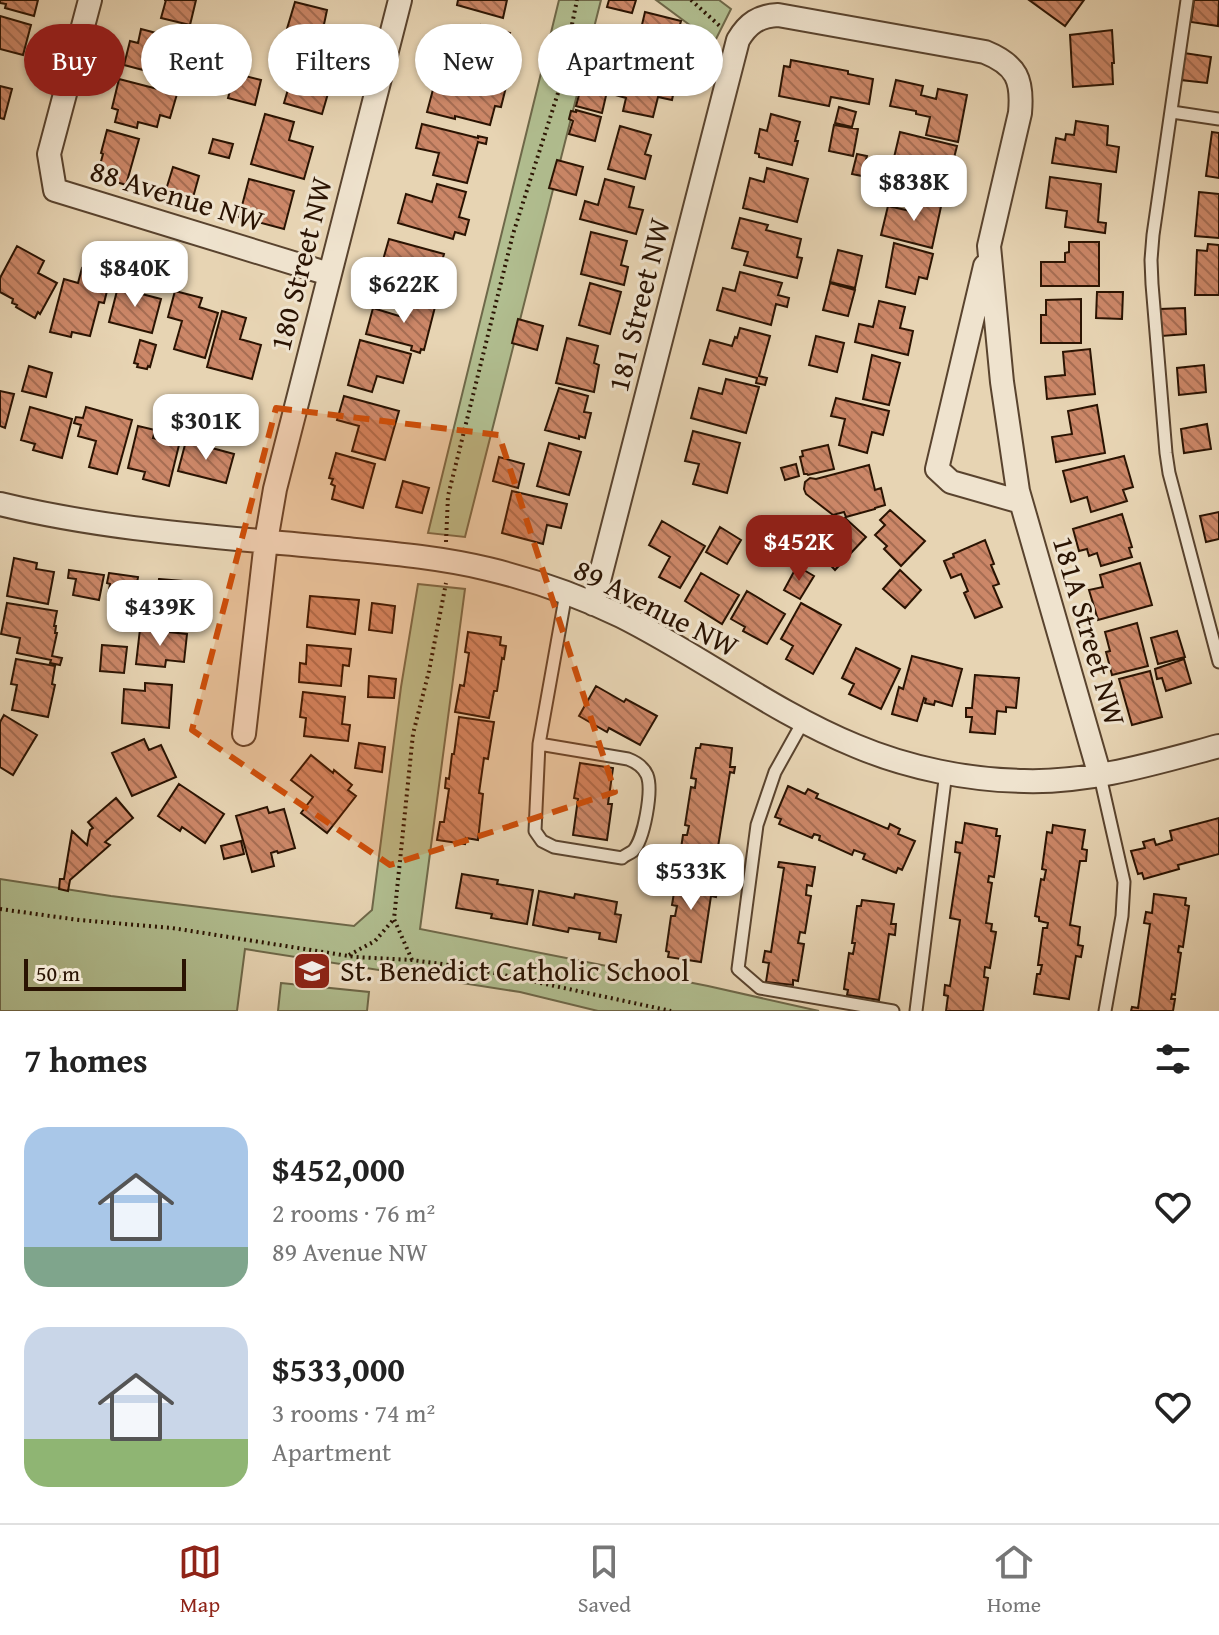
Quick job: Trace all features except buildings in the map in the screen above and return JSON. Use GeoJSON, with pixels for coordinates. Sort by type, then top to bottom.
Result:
{"type":"FeatureCollection","features":[{"type":"Feature","properties":{"kind":"street","name":"88 Avenue NW"},"geometry":{"type":"LineString","coordinates":[[90,0],[49,154],[55,190],[329,274]]}},
{"type":"Feature","properties":{"kind":"street","name":"180 Street NW"},"geometry":{"type":"LineString","coordinates":[[244,734],[266,541],[275,489],[400,0]]}},
{"type":"Feature","properties":{"kind":"street","name":"181A Street NW"},"geometry":{"type":"LineString","coordinates":[[744,32],[768,16],[778,15],[985,52],[1008,64],[1015,73],[1021,93],[1020,113],[937,469],[951,482],[1021,502]]}},
{"type":"Feature","properties":{"kind":"street","name":"181 Street NW"},"geometry":{"type":"LineString","coordinates":[[593,604],[744,32]]}},
{"type":"Feature","properties":{"kind":"street","name":"181A Street NW"},"geometry":{"type":"LineString","coordinates":[[989,246],[1002,382],[1021,502],[1100,776]]}},
{"type":"Feature","properties":{"kind":"street","name":"89 Avenue NW"},"geometry":{"type":"LineString","coordinates":[[0,504],[98,523],[446,561],[513,576],[566,593],[647,630],[844,741],[887,758],[946,772],[1024,781],[1056,781],[1100,776],[1219,746]]}},
{"type":"Feature","properties":{"kind":"lane"},"geometry":{"type":"LineString","coordinates":[[1187,0],[1151,260],[1169,473],[1219,662]]}},
{"type":"Feature","properties":{"kind":"lane"},"geometry":{"type":"LineString","coordinates":[[1172,112],[1219,119]]}},
{"type":"Feature","properties":{"kind":"lane"},"geometry":{"type":"LineString","coordinates":[[539,744],[628,759],[639,764],[647,775],[650,793],[635,849],[622,858],[554,847],[542,841],[535,831],[539,744],[566,593]]}},
{"type":"Feature","properties":{"kind":"lane"},"geometry":{"type":"LineString","coordinates":[[804,720],[775,772],[757,825],[738,969],[760,988],[893,1011]]}},
{"type":"Feature","properties":{"kind":"lane"},"geometry":{"type":"LineString","coordinates":[[916,1011],[946,772]]}},
{"type":"Feature","properties":{"kind":"lane"},"geometry":{"type":"LineString","coordinates":[[1100,776],[1124,882],[1122,916],[1105,1011]]}},
{"type":"Feature","properties":{"kind":"path"},"geometry":{"type":"LineString","coordinates":[[446,539],[448,496],[513,234],[558,93],[577,0]]}},
{"type":"Feature","properties":{"kind":"path"},"geometry":{"type":"LineString","coordinates":[[691,0],[744,32]]}},
{"type":"Feature","properties":{"kind":"path"},"geometry":{"type":"LineString","coordinates":[[412,960],[394,919],[413,734],[447,583]]}},
{"type":"Feature","properties":{"kind":"path"},"geometry":{"type":"LineString","coordinates":[[0,909],[172,928],[347,956],[471,968],[671,1011]]}},
{"type":"Feature","properties":{"kind":"path"},"geometry":{"type":"LineString","coordinates":[[347,956],[375,941],[394,919]]}},
{"type":"Feature","properties":{"kind":"highlighted area"},"geometry":{"type":"Polygon","coordinates":[[[276,408],[499,435],[615,792],[390,865],[192,730],[276,408]]]}},
{"type":"Feature","properties":{"kind":"green space"},"geometry":{"type":"Polygon","coordinates":[[[559,0],[601,0],[595,24],[553,24],[559,0]]]}},
{"type":"Feature","properties":{"kind":"green space"},"geometry":{"type":"Polygon","coordinates":[[[656,0],[719,0],[731,9],[723,25],[688,24],[656,0]]]}},
{"type":"Feature","properties":{"kind":"green space"},"geometry":{"type":"Polygon","coordinates":[[[538,85],[538,96],[577,96],[465,537],[428,533],[538,85]]]}},
{"type":"Feature","properties":{"kind":"green space"},"geometry":{"type":"Polygon","coordinates":[[[418,584],[465,589],[420,929],[819,1011],[598,1011],[520,992],[245,949],[237,1011],[0,1011],[0,879],[354,926],[372,910],[401,687],[418,584]]]}},
{"type":"Feature","properties":{"kind":"green space"},"geometry":{"type":"Polygon","coordinates":[[[281,983],[369,992],[367,1011],[278,1011],[281,983]]]}},
{"type":"Feature","properties":{"kind":"place","name":"St. Benedict Catholic School"},"geometry":{"type":"Point","coordinates":[312,971]}}]}
